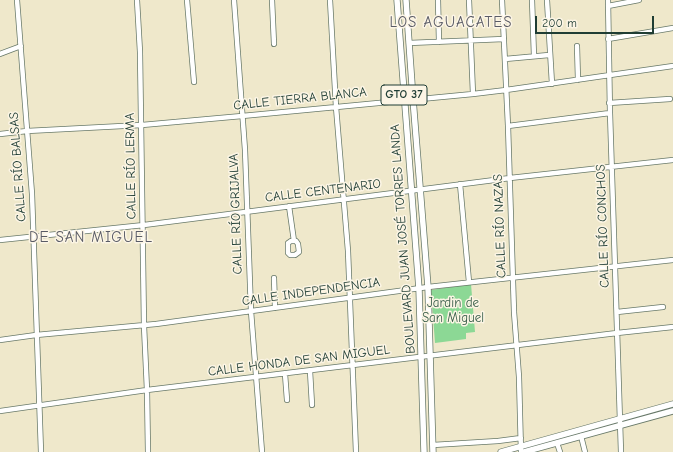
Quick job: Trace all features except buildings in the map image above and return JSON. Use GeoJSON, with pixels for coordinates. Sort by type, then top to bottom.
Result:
{"type":"FeatureCollection","features":[{"type":"Feature","properties":{"kind":"main road","name":"BOULEVARD JUAN JOSÉ TORRES LANDA"},"geometry":{"type":"LineString","coordinates":[[397,0],[419,289],[424,452]]}},
{"type":"Feature","properties":{"kind":"main road","name":"BOULEVARD JUAN JOSÉ TORRES LANDA"},"geometry":{"type":"LineString","coordinates":[[406,0],[428,287],[433,452]]}},
{"type":"Feature","properties":{"kind":"main road"},"geometry":{"type":"LineString","coordinates":[[524,452],[581,436],[673,404]]}},
{"type":"Feature","properties":{"kind":"main road"},"geometry":{"type":"LineString","coordinates":[[501,452],[521,449],[620,422],[673,411]]}},
{"type":"Feature","properties":{"kind":"street","name":"CALLE RÍO BALSAS"},"geometry":{"type":"LineString","coordinates":[[18,0],[34,237],[41,452]]}},
{"type":"Feature","properties":{"kind":"street","name":"CALLE RÍO LERMA"},"geometry":{"type":"LineString","coordinates":[[137,0],[142,124],[144,326],[148,452]]}},
{"type":"Feature","properties":{"kind":"street"},"geometry":{"type":"LineString","coordinates":[[187,0],[194,82]]}},
{"type":"Feature","properties":{"kind":"street","name":"CALLE RÍO GRIJALVA"},"geometry":{"type":"LineString","coordinates":[[234,0],[245,150],[251,311],[262,452]]}},
{"type":"Feature","properties":{"kind":"street"},"geometry":{"type":"LineString","coordinates":[[272,0],[274,44]]}},
{"type":"Feature","properties":{"kind":"street"},"geometry":{"type":"LineString","coordinates":[[330,0],[336,107],[350,297],[356,452]]}},
{"type":"Feature","properties":{"kind":"street"},"geometry":{"type":"LineString","coordinates":[[438,0],[439,42]]}},
{"type":"Feature","properties":{"kind":"street"},"geometry":{"type":"LineString","coordinates":[[469,0],[472,94]]}},
{"type":"Feature","properties":{"kind":"street","name":"CALLE RÍO NAZAS"},"geometry":{"type":"LineString","coordinates":[[502,0],[521,449]]}},
{"type":"Feature","properties":{"kind":"street"},"geometry":{"type":"LineString","coordinates":[[532,0],[534,56]]}},
{"type":"Feature","properties":{"kind":"street"},"geometry":{"type":"LineString","coordinates":[[547,0],[552,84]]}},
{"type":"Feature","properties":{"kind":"street","name":"CALLE RÍO CONCHOS"},"geometry":{"type":"LineString","coordinates":[[608,0],[609,103],[621,452]]}},
{"type":"Feature","properties":{"kind":"street"},"geometry":{"type":"LineString","coordinates":[[608,6],[639,0]]}},
{"type":"Feature","properties":{"kind":"street"},"geometry":{"type":"LineString","coordinates":[[608,40],[673,28]]}},
{"type":"Feature","properties":{"kind":"street"},"geometry":{"type":"LineString","coordinates":[[409,43],[504,39]]}},
{"type":"Feature","properties":{"kind":"street"},"geometry":{"type":"LineString","coordinates":[[0,54],[21,46]]}},
{"type":"Feature","properties":{"kind":"street"},"geometry":{"type":"LineString","coordinates":[[577,46],[578,80]]}},
{"type":"Feature","properties":{"kind":"street"},"geometry":{"type":"LineString","coordinates":[[505,59],[550,55]]}},
{"type":"Feature","properties":{"kind":"street","name":"CALLE TIERRA BLANCA"},"geometry":{"type":"LineString","coordinates":[[0,134],[242,116],[472,94],[673,66]]}},
{"type":"Feature","properties":{"kind":"street"},"geometry":{"type":"LineString","coordinates":[[609,103],[670,99]]}},
{"type":"Feature","properties":{"kind":"street"},"geometry":{"type":"LineString","coordinates":[[508,126],[610,113]]}},
{"type":"Feature","properties":{"kind":"street","name":"CALLE CENTENARIO"},"geometry":{"type":"LineString","coordinates":[[0,240],[144,225],[460,184],[673,160]]}},
{"type":"Feature","properties":{"kind":"street"},"geometry":{"type":"LineString","coordinates":[[460,184],[468,282]]}},
{"type":"Feature","properties":{"kind":"street"},"geometry":{"type":"LineString","coordinates":[[290,206],[294,241]]}},
{"type":"Feature","properties":{"kind":"street","name":"CALLE INDEPENDENCIA"},"geometry":{"type":"LineString","coordinates":[[0,340],[36,335],[144,326],[468,282],[673,260]]}},
{"type":"Feature","properties":{"kind":"street"},"geometry":{"type":"LineString","coordinates":[[274,278],[275,308]]}},
{"type":"Feature","properties":{"kind":"street"},"geometry":{"type":"LineString","coordinates":[[617,312],[663,307]]}},
{"type":"Feature","properties":{"kind":"street","name":"CALLE HONDA DE SAN MIGUEL"},"geometry":{"type":"LineString","coordinates":[[0,411],[147,390],[310,371],[421,356],[617,333],[673,328]]}},
{"type":"Feature","properties":{"kind":"street"},"geometry":{"type":"LineString","coordinates":[[310,371],[312,404]]}},
{"type":"Feature","properties":{"kind":"street"},"geometry":{"type":"LineString","coordinates":[[285,374],[287,400]]}},
{"type":"Feature","properties":{"kind":"street"},"geometry":{"type":"LineString","coordinates":[[581,436],[585,452]]}},
{"type":"Feature","properties":{"kind":"street"},"geometry":{"type":"LineString","coordinates":[[433,445],[498,441],[520,438]]}},
{"type":"Feature","properties":{"kind":"street"},"geometry":{"type":"LineString","coordinates":[[557,443],[560,452]]}},
{"type":"Feature","properties":{"kind":"green space","name":"Jardin de San Miguel"},"geometry":{"type":"Polygon","coordinates":[[[471,284],[475,332],[466,333],[466,339],[435,343],[431,290],[471,284]]]}},
{"type":"Feature","properties":{"kind":"district","name":"LOS AGUACATES"},"geometry":{"type":"Point","coordinates":[451,23]}},
{"type":"Feature","properties":{"kind":"district","name":"DE SAN MIGUEL"},"geometry":{"type":"Point","coordinates":[91,238]}}]}
